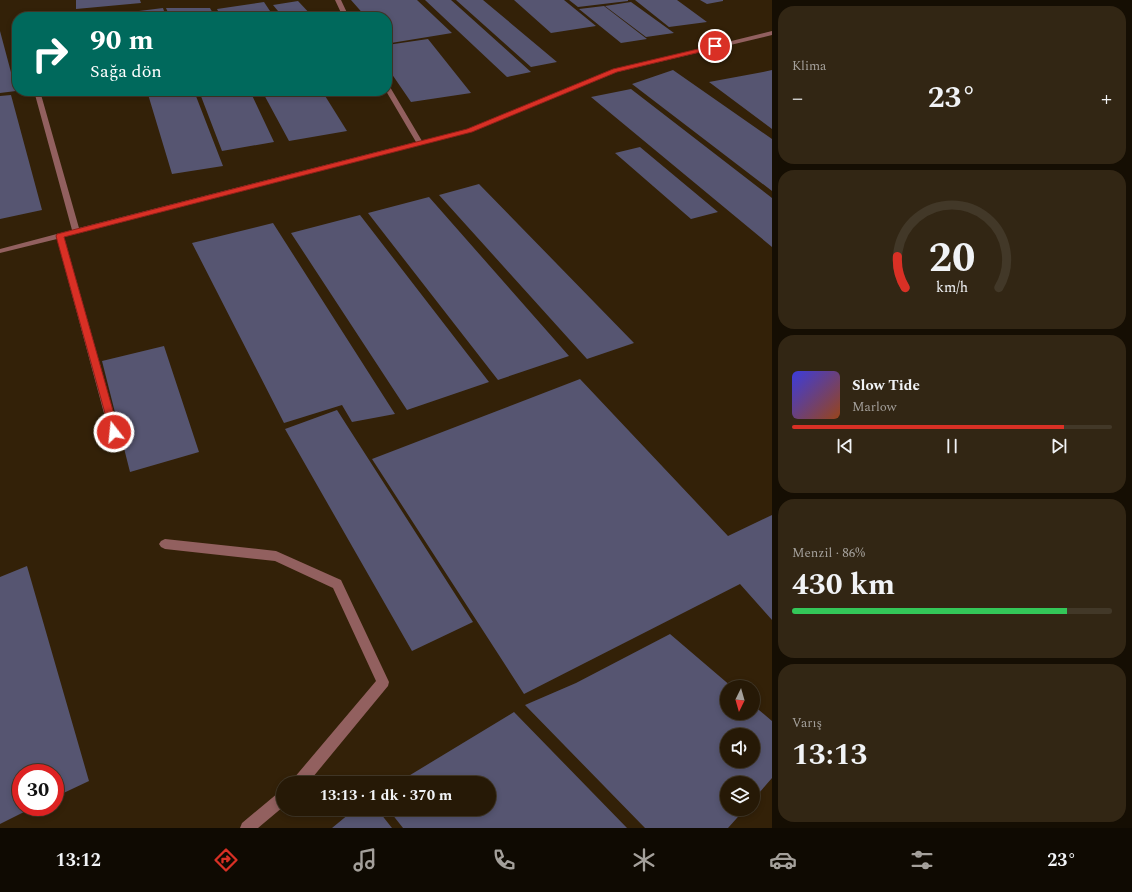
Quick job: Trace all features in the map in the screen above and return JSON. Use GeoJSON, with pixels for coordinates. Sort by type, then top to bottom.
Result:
{"type":"FeatureCollection","features":[{"type":"Feature","properties":{"kind":"street"},"geometry":{"type":"LineString","coordinates":[[338,0],[344,12]]}},
{"type":"Feature","properties":{"kind":"street"},"geometry":{"type":"LineString","coordinates":[[0,251],[469,131],[615,71],[772,33]]}},
{"type":"Feature","properties":{"kind":"street"},"geometry":{"type":"LineString","coordinates":[[392,95],[420,143]]}},
{"type":"Feature","properties":{"kind":"street"},"geometry":{"type":"LineString","coordinates":[[37,96],[76,231]]}},
{"type":"Feature","properties":{"kind":"street"},"geometry":{"type":"LineString","coordinates":[[60,236],[114,432]]}},
{"type":"Feature","properties":{"kind":"street"},"geometry":{"type":"LineString","coordinates":[[165,544],[276,556],[337,584],[383,682],[305,776]]}},
{"type":"Feature","properties":{"kind":"street"},"geometry":{"type":"LineString","coordinates":[[247,828],[276,804]]}},
{"type":"Feature","properties":{"kind":"building"},"geometry":{"type":"Polygon","coordinates":[[[76,0],[140,0],[141,3],[76,9],[76,0]]]}},
{"type":"Feature","properties":{"kind":"building"},"geometry":{"type":"Polygon","coordinates":[[[351,0],[417,0],[452,33],[392,43],[392,12],[362,12],[351,0]]]}},
{"type":"Feature","properties":{"kind":"building"},"geometry":{"type":"Polygon","coordinates":[[[425,0],[451,0],[531,72],[507,77],[425,0]]]}},
{"type":"Feature","properties":{"kind":"building"},"geometry":{"type":"Polygon","coordinates":[[[456,0],[483,0],[557,62],[531,67],[456,0]]]}},
{"type":"Feature","properties":{"kind":"building"},"geometry":{"type":"Polygon","coordinates":[[[514,0],[564,0],[596,26],[551,33],[514,0]]]}},
{"type":"Feature","properties":{"kind":"building"},"geometry":{"type":"Polygon","coordinates":[[[569,0],[628,0],[628,1],[578,7],[569,0]]]}},
{"type":"Feature","properties":{"kind":"building"},"geometry":{"type":"Polygon","coordinates":[[[635,0],[677,0],[707,22],[669,27],[635,0]]]}},
{"type":"Feature","properties":{"kind":"building"},"geometry":{"type":"Polygon","coordinates":[[[700,0],[723,0],[723,1],[707,4],[700,0]]]}},
{"type":"Feature","properties":{"kind":"building"},"geometry":{"type":"Polygon","coordinates":[[[298,1],[308,12],[279,12],[273,5],[298,1]]]}},
{"type":"Feature","properties":{"kind":"building"},"geometry":{"type":"Polygon","coordinates":[[[264,2],[271,12],[218,12],[217,9],[264,2]]]}},
{"type":"Feature","properties":{"kind":"building"},"geometry":{"type":"Polygon","coordinates":[[[631,2],[674,33],[646,37],[605,6],[631,2]]]}},
{"type":"Feature","properties":{"kind":"building"},"geometry":{"type":"Polygon","coordinates":[[[604,6],[647,39],[621,43],[579,9],[604,6]]]}},
{"type":"Feature","properties":{"kind":"building"},"geometry":{"type":"Polygon","coordinates":[[[163,8],[164,12],[131,12],[163,8]]]}},
{"type":"Feature","properties":{"kind":"building"},"geometry":{"type":"Polygon","coordinates":[[[166,8],[210,8],[212,12],[168,12],[166,8]]]}},
{"type":"Feature","properties":{"kind":"building"},"geometry":{"type":"Polygon","coordinates":[[[0,31],[12,76],[12,92],[0,93],[0,31]]]}},
{"type":"Feature","properties":{"kind":"building"},"geometry":{"type":"Polygon","coordinates":[[[428,39],[471,93],[411,102],[392,74],[392,44],[428,39]]]}},
{"type":"Feature","properties":{"kind":"building"},"geometry":{"type":"Polygon","coordinates":[[[673,70],[772,139],[772,191],[632,84],[673,70]]]}},
{"type":"Feature","properties":{"kind":"building"},"geometry":{"type":"Polygon","coordinates":[[[772,70],[772,129],[709,82],[763,72],[772,70]]]}},
{"type":"Feature","properties":{"kind":"building"},"geometry":{"type":"Polygon","coordinates":[[[631,89],[772,198],[772,247],[591,97],[631,89]]]}},
{"type":"Feature","properties":{"kind":"building"},"geometry":{"type":"Polygon","coordinates":[[[11,95],[42,210],[0,219],[0,96],[11,95]]]}},
{"type":"Feature","properties":{"kind":"building"},"geometry":{"type":"Polygon","coordinates":[[[149,96],[196,96],[223,166],[172,174],[149,96]]]}},
{"type":"Feature","properties":{"kind":"building"},"geometry":{"type":"Polygon","coordinates":[[[201,96],[252,96],[274,142],[222,151],[201,96]]]}},
{"type":"Feature","properties":{"kind":"building"},"geometry":{"type":"Polygon","coordinates":[[[265,96],[325,96],[347,131],[289,141],[265,96]]]}},
{"type":"Feature","properties":{"kind":"building"},"geometry":{"type":"Polygon","coordinates":[[[640,147],[718,212],[691,219],[615,153],[640,147]]]}},
{"type":"Feature","properties":{"kind":"building"},"geometry":{"type":"Polygon","coordinates":[[[479,184],[634,343],[587,359],[439,195],[479,184]]]}},
{"type":"Feature","properties":{"kind":"building"},"geometry":{"type":"Polygon","coordinates":[[[429,197],[569,356],[498,380],[368,213],[429,197]]]}},
{"type":"Feature","properties":{"kind":"building"},"geometry":{"type":"Polygon","coordinates":[[[360,215],[489,382],[407,410],[291,233],[360,215]]]}},
{"type":"Feature","properties":{"kind":"building"},"geometry":{"type":"Polygon","coordinates":[[[273,223],[395,414],[352,422],[342,405],[284,423],[192,243],[273,223]]]}},
{"type":"Feature","properties":{"kind":"building"},"geometry":{"type":"Polygon","coordinates":[[[164,346],[199,452],[130,472],[102,361],[164,346]]]}},
{"type":"Feature","properties":{"kind":"building"},"geometry":{"type":"Polygon","coordinates":[[[580,379],[728,536],[772,515],[772,620],[740,584],[524,694],[372,459],[580,379]]]}},
{"type":"Feature","properties":{"kind":"building"},"geometry":{"type":"Polygon","coordinates":[[[337,410],[473,622],[412,651],[285,429],[337,410]]]}},
{"type":"Feature","properties":{"kind":"building"},"geometry":{"type":"Polygon","coordinates":[[[27,566],[89,781],[64,793],[64,764],[12,764],[12,816],[16,816],[0,824],[0,577],[27,566]]]}},
{"type":"Feature","properties":{"kind":"building"},"geometry":{"type":"Polygon","coordinates":[[[670,634],[724,680],[720,680],[720,720],[760,720],[760,711],[772,721],[772,778],[760,792],[760,776],[720,776],[720,816],[739,816],[728,828],[645,828],[525,705],[576,683],[670,634]]]}},
{"type":"Feature","properties":{"kind":"building"},"geometry":{"type":"Polygon","coordinates":[[[514,712],[627,828],[403,828],[394,816],[496,816],[496,776],[409,776],[514,712]]]}},
{"type":"Feature","properties":{"kind":"building"},"geometry":{"type":"Polygon","coordinates":[[[347,816],[383,816],[392,828],[332,828],[347,816]]]}},
{"type":"Feature","properties":{"kind":"route"},"geometry":{"type":"LineString","coordinates":[[114,432],[60,236],[469,131],[615,71],[715,46]]}}]}
